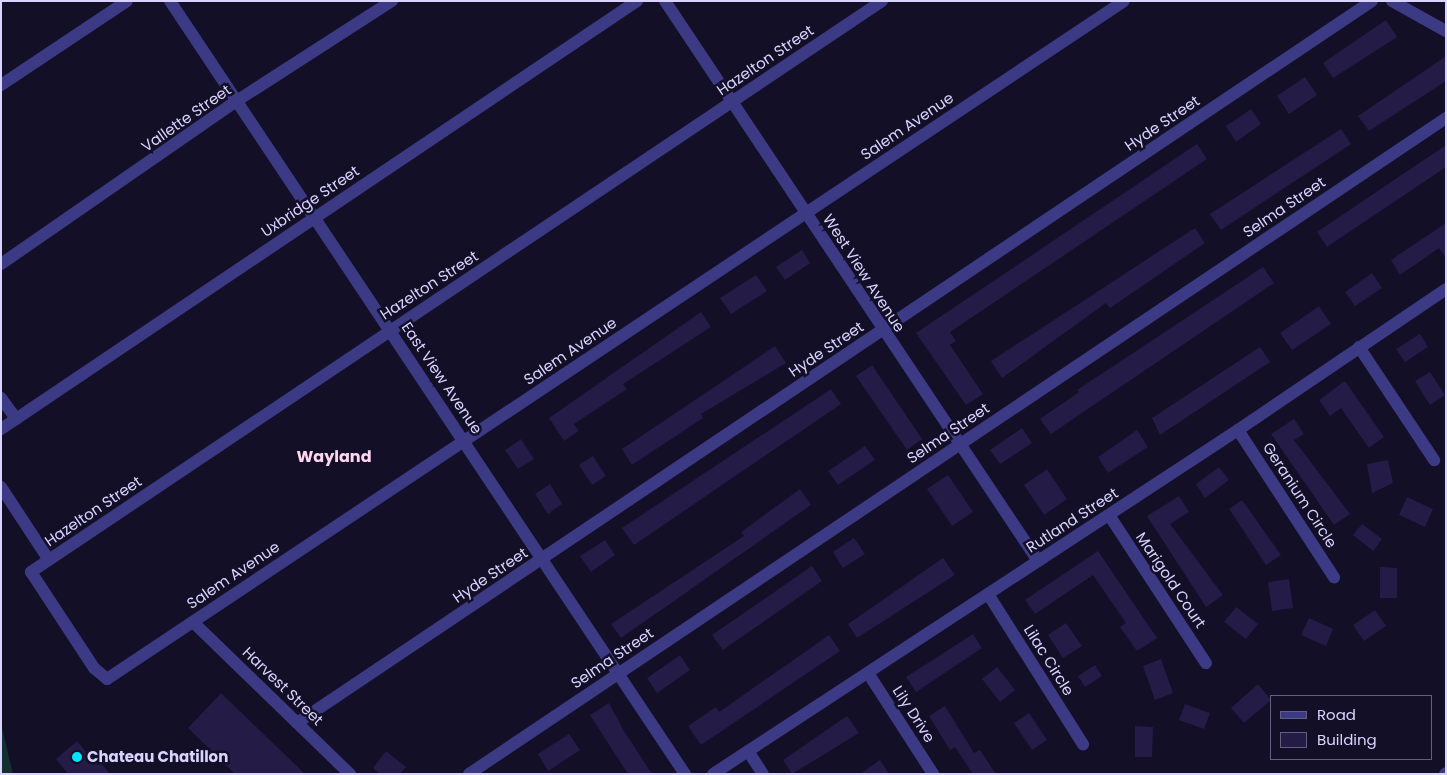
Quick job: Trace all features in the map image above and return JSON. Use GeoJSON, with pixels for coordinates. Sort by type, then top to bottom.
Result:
{"type":"FeatureCollection","features":[{"type":"Feature","properties":{"kind":"street"},"geometry":{"type":"LineString","coordinates":[[1,85],[127,1]]}},
{"type":"Feature","properties":{"kind":"street","name":"East View Avenue"},"geometry":{"type":"LineString","coordinates":[[170,1],[235,102],[313,219],[390,329],[685,774]]}},
{"type":"Feature","properties":{"kind":"street","name":"Vallette Street"},"geometry":{"type":"LineString","coordinates":[[1,264],[235,102],[392,1]]}},
{"type":"Feature","properties":{"kind":"street","name":"Uxbridge Street"},"geometry":{"type":"LineString","coordinates":[[1,429],[637,1]]}},
{"type":"Feature","properties":{"kind":"street","name":"West View Avenue"},"geometry":{"type":"LineString","coordinates":[[664,1],[733,101],[882,331],[1038,561]]}},
{"type":"Feature","properties":{"kind":"street","name":"Hazelton Street"},"geometry":{"type":"LineString","coordinates":[[55,609],[31,572],[390,329],[882,1]]}},
{"type":"Feature","properties":{"kind":"street","name":"Salem Avenue"},"geometry":{"type":"LineString","coordinates":[[55,609],[94,668],[107,679],[1124,1]]}},
{"type":"Feature","properties":{"kind":"street","name":"Hyde Street"},"geometry":{"type":"LineString","coordinates":[[298,723],[1372,1]]}},
{"type":"Feature","properties":{"kind":"street"},"geometry":{"type":"LineString","coordinates":[[1392,1],[1446,31]]}},
{"type":"Feature","properties":{"kind":"street","name":"Selma Street"},"geometry":{"type":"LineString","coordinates":[[469,774],[1446,118]]}},
{"type":"Feature","properties":{"kind":"street","name":"Rutland Street"},"geometry":{"type":"LineString","coordinates":[[712,774],[1238,430],[1446,289]]}},
{"type":"Feature","properties":{"kind":"street"},"geometry":{"type":"LineString","coordinates":[[1359,347],[1434,460]]}},
{"type":"Feature","properties":{"kind":"street"},"geometry":{"type":"LineString","coordinates":[[1,398],[16,419]]}},
{"type":"Feature","properties":{"kind":"street","name":"Geranium Circle"},"geometry":{"type":"LineString","coordinates":[[1238,430],[1334,577]]}},
{"type":"Feature","properties":{"kind":"street"},"geometry":{"type":"LineString","coordinates":[[1,487],[49,560]]}},
{"type":"Feature","properties":{"kind":"street","name":"Marigold Court"},"geometry":{"type":"LineString","coordinates":[[1109,515],[1206,663]]}},
{"type":"Feature","properties":{"kind":"street","name":"Lilac Circle"},"geometry":{"type":"LineString","coordinates":[[988,594],[1083,744]]}},
{"type":"Feature","properties":{"kind":"street","name":"Harvest Street"},"geometry":{"type":"LineString","coordinates":[[193,622],[350,774]]}},
{"type":"Feature","properties":{"kind":"street","name":"Lily Drive"},"geometry":{"type":"LineString","coordinates":[[868,673],[933,774]]}},
{"type":"Feature","properties":{"kind":"street"},"geometry":{"type":"LineString","coordinates":[[748,750],[763,774]]}},
{"type":"Feature","properties":{"kind":"green space"},"geometry":{"type":"Polygon","coordinates":[[[2,728],[13,774],[1,774],[2,728]]]}},
{"type":"Feature","properties":{"kind":"building"},"geometry":{"type":"Polygon","coordinates":[[[1386,20],[1397,37],[1333,78],[1323,63],[1386,20]]]}},
{"type":"Feature","properties":{"kind":"building"},"geometry":{"type":"Polygon","coordinates":[[[1446,56],[1446,81],[1369,131],[1358,116],[1446,56]]]}},
{"type":"Feature","properties":{"kind":"building"},"geometry":{"type":"Polygon","coordinates":[[[1305,77],[1317,95],[1289,114],[1277,96],[1305,77]]]}},
{"type":"Feature","properties":{"kind":"building"},"geometry":{"type":"Polygon","coordinates":[[[1251,109],[1261,124],[1236,142],[1226,126],[1251,109]]]}},
{"type":"Feature","properties":{"kind":"building"},"geometry":{"type":"Polygon","coordinates":[[[1341,129],[1351,144],[1221,230],[1210,214],[1341,129]]]}},
{"type":"Feature","properties":{"kind":"building"},"geometry":{"type":"Polygon","coordinates":[[[1197,144],[1207,159],[950,332],[956,341],[950,345],[983,394],[966,405],[916,333],[1197,144]]]}},
{"type":"Feature","properties":{"kind":"building"},"geometry":{"type":"Polygon","coordinates":[[[1446,145],[1446,167],[1327,247],[1317,232],[1446,145]]]}},
{"type":"Feature","properties":{"kind":"building"},"geometry":{"type":"Polygon","coordinates":[[[1446,223],[1446,258],[1439,248],[1400,275],[1391,260],[1446,223]]]}},
{"type":"Feature","properties":{"kind":"building"},"geometry":{"type":"Polygon","coordinates":[[[1195,228],[1205,243],[1110,308],[1106,303],[1002,378],[991,361],[1195,228]]]}},
{"type":"Feature","properties":{"kind":"building"},"geometry":{"type":"Polygon","coordinates":[[[802,250],[810,263],[785,280],[776,267],[802,250]]]}},
{"type":"Feature","properties":{"kind":"building"},"geometry":{"type":"Polygon","coordinates":[[[1263,267],[1274,283],[1051,434],[1040,419],[1079,392],[1077,390],[1263,267]]]}},
{"type":"Feature","properties":{"kind":"building"},"geometry":{"type":"Polygon","coordinates":[[[1372,273],[1382,288],[1355,306],[1345,292],[1372,273]]]}},
{"type":"Feature","properties":{"kind":"building"},"geometry":{"type":"Polygon","coordinates":[[[756,275],[767,291],[731,314],[720,298],[756,275]]]}},
{"type":"Feature","properties":{"kind":"building"},"geometry":{"type":"Polygon","coordinates":[[[1319,306],[1331,324],[1292,350],[1280,333],[1319,306]]]}},
{"type":"Feature","properties":{"kind":"building"},"geometry":{"type":"Polygon","coordinates":[[[701,312],[711,327],[623,384],[627,389],[574,424],[579,431],[564,441],[549,418],[701,312]]]}},
{"type":"Feature","properties":{"kind":"building"},"geometry":{"type":"Polygon","coordinates":[[[1420,334],[1428,347],[1405,362],[1396,349],[1420,334]]]}},
{"type":"Feature","properties":{"kind":"building"},"geometry":{"type":"Polygon","coordinates":[[[775,346],[786,363],[701,414],[703,418],[632,465],[622,449],[775,346]]]}},
{"type":"Feature","properties":{"kind":"building"},"geometry":{"type":"Polygon","coordinates":[[[1260,347],[1270,362],[1160,435],[1152,418],[1260,347]]]}},
{"type":"Feature","properties":{"kind":"building"},"geometry":{"type":"Polygon","coordinates":[[[872,365],[922,439],[907,450],[856,376],[872,365]]]}},
{"type":"Feature","properties":{"kind":"building"},"geometry":{"type":"Polygon","coordinates":[[[1430,372],[1445,395],[1430,405],[1415,381],[1430,372]]]}},
{"type":"Feature","properties":{"kind":"building"},"geometry":{"type":"Polygon","coordinates":[[[1345,381],[1384,437],[1369,448],[1341,408],[1330,416],[1319,400],[1345,381]]]}},
{"type":"Feature","properties":{"kind":"building"},"geometry":{"type":"Polygon","coordinates":[[[831,389],[841,404],[634,545],[622,528],[831,389]]]}},
{"type":"Feature","properties":{"kind":"building"},"geometry":{"type":"Polygon","coordinates":[[[1294,419],[1304,434],[1294,440],[1350,514],[1334,525],[1271,434],[1294,419]]]}},
{"type":"Feature","properties":{"kind":"building"},"geometry":{"type":"Polygon","coordinates":[[[1022,428],[1032,443],[1000,464],[990,450],[1022,428]]]}},
{"type":"Feature","properties":{"kind":"building"},"geometry":{"type":"Polygon","coordinates":[[[1137,430],[1148,447],[1108,473],[1098,457],[1137,430]]]}},
{"type":"Feature","properties":{"kind":"building"},"geometry":{"type":"Polygon","coordinates":[[[521,439],[534,459],[518,469],[505,450],[521,439]]]}},
{"type":"Feature","properties":{"kind":"building"},"geometry":{"type":"Polygon","coordinates":[[[865,446],[875,460],[838,485],[828,471],[865,446]]]}},
{"type":"Feature","properties":{"kind":"building"},"geometry":{"type":"Polygon","coordinates":[[[593,456],[606,476],[592,485],[579,465],[593,456]]]}},
{"type":"Feature","properties":{"kind":"building"},"geometry":{"type":"Polygon","coordinates":[[[1388,460],[1393,483],[1372,493],[1367,464],[1388,460]]]}},
{"type":"Feature","properties":{"kind":"building"},"geometry":{"type":"Polygon","coordinates":[[[1219,467],[1229,480],[1205,498],[1196,484],[1219,467]]]}},
{"type":"Feature","properties":{"kind":"building"},"geometry":{"type":"Polygon","coordinates":[[[1047,469],[1067,499],[1044,515],[1024,485],[1047,469]]]}},
{"type":"Feature","properties":{"kind":"building"},"geometry":{"type":"Polygon","coordinates":[[[948,475],[973,512],[952,526],[927,489],[948,475]]]}},
{"type":"Feature","properties":{"kind":"building"},"geometry":{"type":"Polygon","coordinates":[[[550,484],[562,504],[548,514],[535,494],[550,484]]]}},
{"type":"Feature","properties":{"kind":"building"},"geometry":{"type":"Polygon","coordinates":[[[800,489],[811,505],[621,638],[611,624],[744,536],[741,532],[800,489]]]}},
{"type":"Feature","properties":{"kind":"building"},"geometry":{"type":"Polygon","coordinates":[[[1179,496],[1189,512],[1170,524],[1223,595],[1206,607],[1147,516],[1179,496]]]}},
{"type":"Feature","properties":{"kind":"building"},"geometry":{"type":"Polygon","coordinates":[[[1407,497],[1433,509],[1425,527],[1399,515],[1407,497]]]}},
{"type":"Feature","properties":{"kind":"building"},"geometry":{"type":"Polygon","coordinates":[[[1242,500],[1281,555],[1266,565],[1229,509],[1242,500]]]}},
{"type":"Feature","properties":{"kind":"building"},"geometry":{"type":"Polygon","coordinates":[[[1362,524],[1382,539],[1373,551],[1353,535],[1362,524]]]}},
{"type":"Feature","properties":{"kind":"building"},"geometry":{"type":"Polygon","coordinates":[[[854,538],[865,554],[843,568],[833,552],[854,538]]]}},
{"type":"Feature","properties":{"kind":"building"},"geometry":{"type":"Polygon","coordinates":[[[605,540],[615,555],[591,572],[580,556],[605,540]]]}},
{"type":"Feature","properties":{"kind":"building"},"geometry":{"type":"Polygon","coordinates":[[[1098,551],[1157,638],[1137,651],[1120,627],[1126,623],[1093,575],[1035,614],[1025,600],[1098,551]]]}},
{"type":"Feature","properties":{"kind":"building"},"geometry":{"type":"Polygon","coordinates":[[[943,558],[955,575],[857,638],[848,624],[943,558]]]}},
{"type":"Feature","properties":{"kind":"building"},"geometry":{"type":"Polygon","coordinates":[[[812,566],[822,581],[723,650],[712,635],[812,566]]]}},
{"type":"Feature","properties":{"kind":"building"},"geometry":{"type":"Polygon","coordinates":[[[1380,567],[1397,568],[1397,598],[1380,598],[1380,567]]]}},
{"type":"Feature","properties":{"kind":"building"},"geometry":{"type":"Polygon","coordinates":[[[1289,579],[1293,608],[1272,611],[1268,582],[1289,579]]]}},
{"type":"Feature","properties":{"kind":"building"},"geometry":{"type":"Polygon","coordinates":[[[1236,607],[1258,624],[1246,639],[1224,622],[1236,607]]]}},
{"type":"Feature","properties":{"kind":"building"},"geometry":{"type":"Polygon","coordinates":[[[1375,610],[1386,626],[1364,641],[1353,625],[1375,610]]]}},
{"type":"Feature","properties":{"kind":"building"},"geometry":{"type":"Polygon","coordinates":[[[1309,618],[1333,629],[1326,646],[1301,635],[1309,618]]]}},
{"type":"Feature","properties":{"kind":"building"},"geometry":{"type":"Polygon","coordinates":[[[1066,623],[1082,646],[1063,658],[1048,635],[1066,623]]]}},
{"type":"Feature","properties":{"kind":"building"},"geometry":{"type":"Polygon","coordinates":[[[973,634],[982,648],[916,692],[906,677],[973,634]]]}},
{"type":"Feature","properties":{"kind":"building"},"geometry":{"type":"Polygon","coordinates":[[[829,635],[840,651],[701,745],[688,726],[716,707],[719,712],[829,635]]]}},
{"type":"Feature","properties":{"kind":"building"},"geometry":{"type":"Polygon","coordinates":[[[680,655],[690,670],[657,693],[647,678],[680,655]]]}},
{"type":"Feature","properties":{"kind":"building"},"geometry":{"type":"Polygon","coordinates":[[[1161,659],[1173,693],[1155,700],[1143,666],[1161,659]]]}},
{"type":"Feature","properties":{"kind":"building"},"geometry":{"type":"Polygon","coordinates":[[[1095,665],[1102,676],[1085,687],[1078,676],[1095,665]]]}},
{"type":"Feature","properties":{"kind":"building"},"geometry":{"type":"Polygon","coordinates":[[[997,667],[1015,690],[1000,702],[982,679],[997,667]]]}},
{"type":"Feature","properties":{"kind":"building"},"geometry":{"type":"Polygon","coordinates":[[[1258,684],[1270,699],[1270,701],[1244,723],[1231,708],[1258,684]]]}},
{"type":"Feature","properties":{"kind":"building"},"geometry":{"type":"Polygon","coordinates":[[[221,693],[305,774],[235,774],[188,728],[221,693]]]}},
{"type":"Feature","properties":{"kind":"building"},"geometry":{"type":"Polygon","coordinates":[[[609,703],[624,731],[652,774],[628,774],[590,715],[609,703]]]}},
{"type":"Feature","properties":{"kind":"building"},"geometry":{"type":"Polygon","coordinates":[[[1185,704],[1210,713],[1204,729],[1179,720],[1185,704]]]}},
{"type":"Feature","properties":{"kind":"building"},"geometry":{"type":"Polygon","coordinates":[[[945,706],[974,753],[980,750],[996,774],[973,774],[955,747],[950,750],[929,716],[945,706]]]}},
{"type":"Feature","properties":{"kind":"building"},"geometry":{"type":"Polygon","coordinates":[[[1029,713],[1047,740],[1032,750],[1014,723],[1029,713]]]}},
{"type":"Feature","properties":{"kind":"building"},"geometry":{"type":"Polygon","coordinates":[[[847,716],[859,733],[792,774],[783,760],[847,716]]]}},
{"type":"Feature","properties":{"kind":"building"},"geometry":{"type":"Polygon","coordinates":[[[1135,726],[1153,727],[1152,757],[1135,757],[1135,726]]]}},
{"type":"Feature","properties":{"kind":"building"},"geometry":{"type":"Polygon","coordinates":[[[569,734],[580,750],[548,771],[538,754],[569,734]]]}},
{"type":"Feature","properties":{"kind":"building","name":"Chateau Chatillon"},"geometry":{"type":"Polygon","coordinates":[[[77,741],[89,756],[93,753],[110,774],[68,774],[56,759],[77,741]]]}},
{"type":"Feature","properties":{"kind":"building"},"geometry":{"type":"Polygon","coordinates":[[[386,751],[406,767],[400,774],[380,774],[373,768],[386,751]]]}},
{"type":"Feature","properties":{"kind":"building"},"geometry":{"type":"Polygon","coordinates":[[[880,760],[889,774],[860,774],[880,760]]]}},
{"type":"Feature","properties":{"kind":"place","name":"Chateau Chatillon"},"geometry":{"type":"Point","coordinates":[77,757]}},
{"type":"Feature","properties":{"kind":"district","name":"Wayland"},"geometry":{"type":"Point","coordinates":[334,457]}}]}
